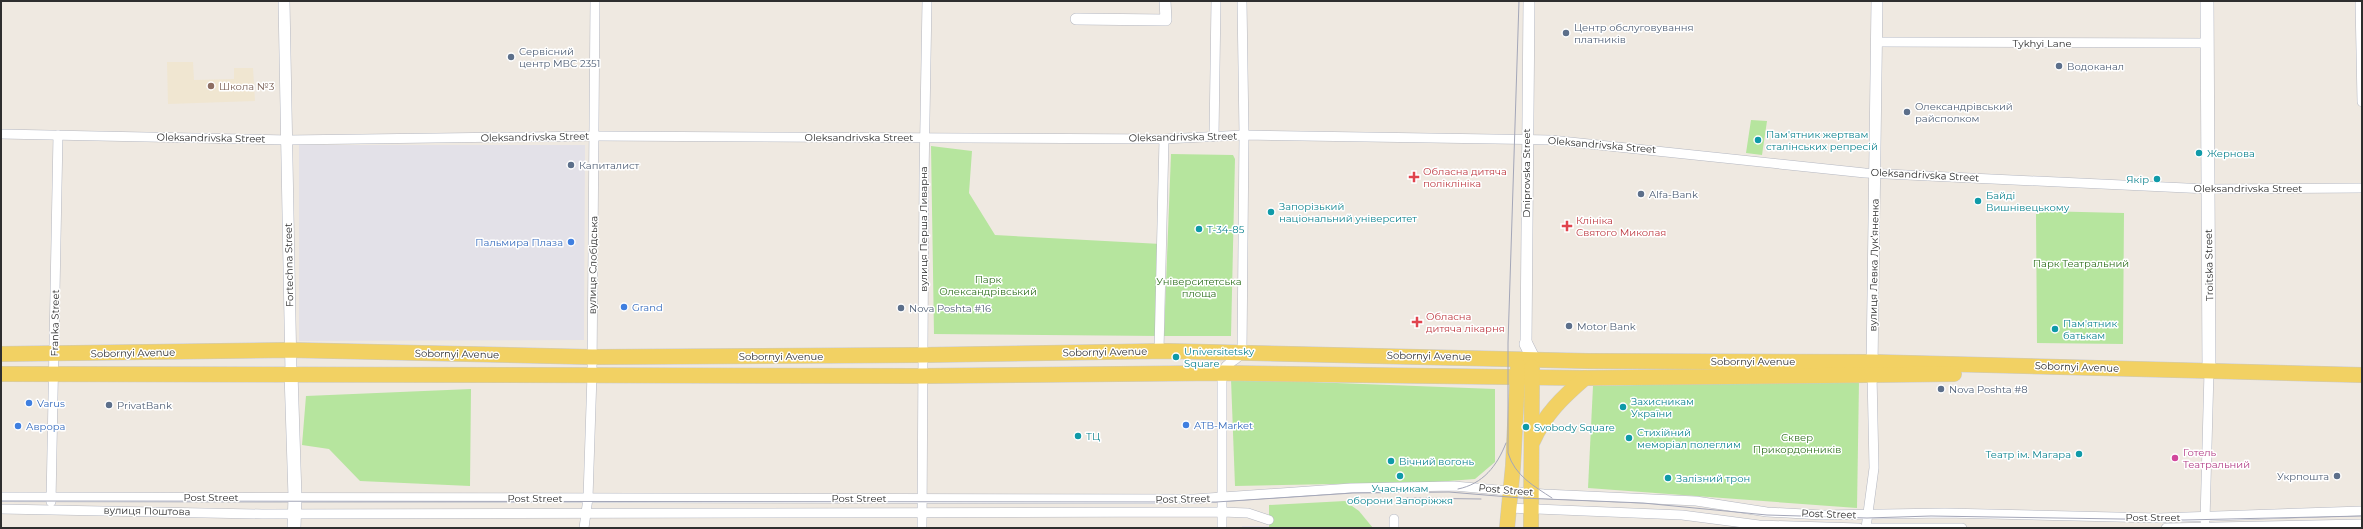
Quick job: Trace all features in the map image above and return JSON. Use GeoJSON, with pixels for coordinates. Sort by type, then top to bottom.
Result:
{"type":"FeatureCollection","features":[{"type":"Feature","properties":{"kind":"main road","name":"Troitska Street"},"geometry":{"type":"LineString","coordinates":[[2207,1],[2209,371]]}},
{"type":"Feature","properties":{"kind":"main road","name":"Sobornyi Avenue"},"geometry":{"type":"LineString","coordinates":[[1,354],[290,350],[592,357],[922,355],[1159,351],[1526,353],[1596,361],[1872,368],[2362,374]]}},
{"type":"Feature","properties":{"kind":"main road","name":"Dniprovska Street"},"geometry":{"type":"LineString","coordinates":[[1507,528],[1525,377],[1526,353]]}},
{"type":"Feature","properties":{"kind":"main road","name":"Sobornyi Avenue"},"geometry":{"type":"LineString","coordinates":[[1,374],[291,373],[922,376],[1222,373],[1585,378],[1872,368]]}},
{"type":"Feature","properties":{"kind":"main road","name":"Fortechna Street"},"geometry":{"type":"LineString","coordinates":[[291,373],[295,498],[293,514],[294,528]]}},
{"type":"Feature","properties":{"kind":"main road","name":"Dniprovska Street"},"geometry":{"type":"LineString","coordinates":[[1525,377],[1532,445],[1531,528]]}},
{"type":"Feature","properties":{"kind":"main road"},"geometry":{"type":"LineString","coordinates":[[1532,445],[1541,423],[1568,392],[1585,378]]}},
{"type":"Feature","properties":{"kind":"street","name":"Fortechna Street"},"geometry":{"type":"LineString","coordinates":[[284,1],[288,140],[291,373]]}},
{"type":"Feature","properties":{"kind":"street","name":"вулиця Слобідська"},"geometry":{"type":"LineString","coordinates":[[584,528],[588,498],[592,374],[595,1]]}},
{"type":"Feature","properties":{"kind":"street","name":"вулиця Перша Ливарна"},"geometry":{"type":"LineString","coordinates":[[922,528],[924,137],[927,1]]}},
{"type":"Feature","properties":{"kind":"street"},"geometry":{"type":"LineString","coordinates":[[1076,19],[1166,20],[1165,1]]}},
{"type":"Feature","properties":{"kind":"street"},"geometry":{"type":"LineString","coordinates":[[1214,136],[1216,1]]}},
{"type":"Feature","properties":{"kind":"street"},"geometry":{"type":"LineString","coordinates":[[1222,528],[1222,373],[1226,365],[1238,359],[1242,352],[1244,136],[1242,1]]}},
{"type":"Feature","properties":{"kind":"street","name":"Dniprovska Street"},"geometry":{"type":"LineString","coordinates":[[1526,353],[1529,1]]}},
{"type":"Feature","properties":{"kind":"street","name":"вулиця Левка Лукʼяненка"},"geometry":{"type":"LineString","coordinates":[[1866,528],[1874,468],[1872,368],[1876,173],[1877,1]]}},
{"type":"Feature","properties":{"kind":"street"},"geometry":{"type":"LineString","coordinates":[[2360,1],[2362,102]]}},
{"type":"Feature","properties":{"kind":"street","name":"Tykhyi Lane"},"geometry":{"type":"LineString","coordinates":[[1877,42],[2207,43]]}},
{"type":"Feature","properties":{"kind":"street","name":"Oleksandrivska Street"},"geometry":{"type":"LineString","coordinates":[[1,134],[288,140],[595,136],[1164,138],[1244,136],[1550,140],[1876,173],[2208,189],[2362,188]]}},
{"type":"Feature","properties":{"kind":"street","name":"Franka Street"},"geometry":{"type":"LineString","coordinates":[[51,510],[58,135]]}},
{"type":"Feature","properties":{"kind":"street"},"geometry":{"type":"LineString","coordinates":[[1159,351],[1164,138]]}},
{"type":"Feature","properties":{"kind":"street","name":"Troitska Street"},"geometry":{"type":"LineString","coordinates":[[2205,528],[2209,371]]}},
{"type":"Feature","properties":{"kind":"street","name":"Post Street"},"geometry":{"type":"LineString","coordinates":[[1,497],[1194,499],[1351,488],[1454,486],[1696,502],[1767,512],[1868,514],[1945,513],[2158,518],[2361,511]]}},
{"type":"Feature","properties":{"kind":"street","name":"вулиця Поштова"},"geometry":{"type":"LineString","coordinates":[[1,508],[293,514]]}},
{"type":"Feature","properties":{"kind":"street","name":"Post Street"},"geometry":{"type":"LineString","coordinates":[[1509,508],[1682,515],[1759,525],[1859,528]]}},
{"type":"Feature","properties":{"kind":"street"},"geometry":{"type":"LineString","coordinates":[[2361,511],[2362,525]]}},
{"type":"Feature","properties":{"kind":"street","name":"Post Street"},"geometry":{"type":"LineString","coordinates":[[293,514],[1222,512],[1248,513],[1269,520]]}},
{"type":"Feature","properties":{"kind":"street","name":"Post Street"},"geometry":{"type":"LineString","coordinates":[[2166,528],[2362,525]]}},
{"type":"Feature","properties":{"kind":"street"},"geometry":{"type":"LineString","coordinates":[[1872,528],[1962,528]]}},
{"type":"Feature","properties":{"kind":"shaded area","name":"Школа №3"},"geometry":{"type":"Polygon","coordinates":[[[167,62],[193,62],[194,80],[234,79],[234,68],[253,68],[255,101],[168,104],[167,62]]]}},
{"type":"Feature","properties":{"kind":"shaded area"},"geometry":{"type":"Polygon","coordinates":[[[299,145],[585,145],[584,340],[299,341],[299,145]]]}},
{"type":"Feature","properties":{"kind":"shaded area"},"geometry":{"type":"Polygon","coordinates":[[[1242,526],[1251,526],[1329,528],[1242,528],[1242,526]]]}},
{"type":"Feature","properties":{"kind":"green space"},"geometry":{"type":"Polygon","coordinates":[[[1751,120],[1767,121],[1762,155],[1746,153],[1751,120]]]}},
{"type":"Feature","properties":{"kind":"green space","name":"Парк Олександрівський"},"geometry":{"type":"Polygon","coordinates":[[[931,146],[972,151],[969,193],[995,235],[1161,244],[1159,336],[934,334],[931,146]]]}},
{"type":"Feature","properties":{"kind":"green space","name":"Університетська площа"},"geometry":{"type":"Polygon","coordinates":[[[1171,154],[1233,155],[1235,159],[1231,336],[1164,336],[1171,154]]]}},
{"type":"Feature","properties":{"kind":"green space","name":"Парк Театральний"},"geometry":{"type":"Polygon","coordinates":[[[2039,211],[2124,213],[2123,344],[2037,343],[2036,214],[2039,214],[2039,211]]]}},
{"type":"Feature","properties":{"kind":"green space"},"geometry":{"type":"Polygon","coordinates":[[[1231,379],[1495,389],[1495,462],[1475,479],[1435,482],[1235,486],[1231,379]]]}},
{"type":"Feature","properties":{"kind":"green space","name":"Сквер Прикордонників"},"geometry":{"type":"Polygon","coordinates":[[[1859,380],[1857,508],[1588,488],[1593,386],[1859,380]]]}},
{"type":"Feature","properties":{"kind":"green space"},"geometry":{"type":"Polygon","coordinates":[[[471,389],[470,486],[360,481],[329,449],[302,445],[306,396],[471,389]]]}},
{"type":"Feature","properties":{"kind":"green space"},"geometry":{"type":"Polygon","coordinates":[[[1345,501],[1359,511],[1373,528],[1269,527],[1269,505],[1345,501]]]}},
{"type":"Feature","properties":{"kind":"tram line"},"geometry":{"type":"LineString","coordinates":[[1519,1],[1508,343],[1508,453],[1511,461],[1520,474],[1532,485],[1552,498]]}},
{"type":"Feature","properties":{"kind":"tram line"},"geometry":{"type":"LineString","coordinates":[[1458,489],[1475,483],[1488,473],[1498,459],[1506,443]]}},
{"type":"Feature","properties":{"kind":"tram line"},"geometry":{"type":"LineString","coordinates":[[1,501],[1216,502],[1353,493],[1449,492],[1521,498],[1643,503],[1767,515],[1867,518],[1931,516],[2184,520],[2362,516]]}},
{"type":"Feature","properties":{"kind":"tram line"},"geometry":{"type":"LineString","coordinates":[[1407,498],[1481,499]]}},
{"type":"Feature","properties":{"kind":"place","name":"Центр обслуговування платників"},"geometry":{"type":"Point","coordinates":[1566,33]}},
{"type":"Feature","properties":{"kind":"place","name":"Сервісний центр МВС 2351"},"geometry":{"type":"Point","coordinates":[511,57]}},
{"type":"Feature","properties":{"kind":"place","name":"Водоканал"},"geometry":{"type":"Point","coordinates":[2059,66]}},
{"type":"Feature","properties":{"kind":"place","name":"Школа №3"},"geometry":{"type":"Point","coordinates":[211,86]}},
{"type":"Feature","properties":{"kind":"place","name":"Олександрівський райсполком"},"geometry":{"type":"Point","coordinates":[1907,112]}},
{"type":"Feature","properties":{"kind":"place","name":"Пам'ятник жертвам сталінських репресій"},"geometry":{"type":"Point","coordinates":[1758,140]}},
{"type":"Feature","properties":{"kind":"place","name":"Жернова"},"geometry":{"type":"Point","coordinates":[2199,153]}},
{"type":"Feature","properties":{"kind":"place","name":"Капиталист"},"geometry":{"type":"Point","coordinates":[571,165]}},
{"type":"Feature","properties":{"kind":"place","name":"Обласна дитяча поліклініка"},"geometry":{"type":"Point","coordinates":[1414,177]}},
{"type":"Feature","properties":{"kind":"place","name":"Якір"},"geometry":{"type":"Point","coordinates":[2157,179]}},
{"type":"Feature","properties":{"kind":"place","name":"Alfa-Bank"},"geometry":{"type":"Point","coordinates":[1641,194]}},
{"type":"Feature","properties":{"kind":"place","name":"Байді Вишнівецькому"},"geometry":{"type":"Point","coordinates":[1978,201]}},
{"type":"Feature","properties":{"kind":"place","name":"Запорізький національний університет"},"geometry":{"type":"Point","coordinates":[1271,212]}},
{"type":"Feature","properties":{"kind":"place","name":"Клініка Святого Миколая"},"geometry":{"type":"Point","coordinates":[1567,226]}},
{"type":"Feature","properties":{"kind":"place","name":"Т-34-85"},"geometry":{"type":"Point","coordinates":[1199,229]}},
{"type":"Feature","properties":{"kind":"place","name":"Пальмира Плаза"},"geometry":{"type":"Point","coordinates":[571,242]}},
{"type":"Feature","properties":{"kind":"place","name":"Grand"},"geometry":{"type":"Point","coordinates":[624,307]}},
{"type":"Feature","properties":{"kind":"place","name":"Nova Poshta #16"},"geometry":{"type":"Point","coordinates":[901,308]}},
{"type":"Feature","properties":{"kind":"place","name":"Обласна дитяча лікарня"},"geometry":{"type":"Point","coordinates":[1417,322]}},
{"type":"Feature","properties":{"kind":"place","name":"Motor Bank"},"geometry":{"type":"Point","coordinates":[1569,326]}},
{"type":"Feature","properties":{"kind":"place","name":"Пам'ятник батькам"},"geometry":{"type":"Point","coordinates":[2055,329]}},
{"type":"Feature","properties":{"kind":"place","name":"Universitetsky Square"},"geometry":{"type":"Point","coordinates":[1176,357]}},
{"type":"Feature","properties":{"kind":"place","name":"Nova Poshta #8"},"geometry":{"type":"Point","coordinates":[1941,389]}},
{"type":"Feature","properties":{"kind":"place","name":"Varus"},"geometry":{"type":"Point","coordinates":[29,403]}},
{"type":"Feature","properties":{"kind":"place","name":"PrivatBank"},"geometry":{"type":"Point","coordinates":[109,405]}},
{"type":"Feature","properties":{"kind":"place","name":"Захисникам України"},"geometry":{"type":"Point","coordinates":[1623,407]}},
{"type":"Feature","properties":{"kind":"place","name":"ATB-Market"},"geometry":{"type":"Point","coordinates":[1186,425]}},
{"type":"Feature","properties":{"kind":"place","name":"Аврора"},"geometry":{"type":"Point","coordinates":[18,426]}},
{"type":"Feature","properties":{"kind":"place","name":"Svobody Square"},"geometry":{"type":"Point","coordinates":[1526,427]}},
{"type":"Feature","properties":{"kind":"place","name":"ТЦ"},"geometry":{"type":"Point","coordinates":[1078,436]}},
{"type":"Feature","properties":{"kind":"place","name":"Стихійний меморіал полеглим"},"geometry":{"type":"Point","coordinates":[1629,438]}},
{"type":"Feature","properties":{"kind":"place","name":"Театр ім. Магара"},"geometry":{"type":"Point","coordinates":[2079,454]}},
{"type":"Feature","properties":{"kind":"place","name":"Готель Театральний"},"geometry":{"type":"Point","coordinates":[2175,458]}},
{"type":"Feature","properties":{"kind":"place","name":"Вічний вогонь"},"geometry":{"type":"Point","coordinates":[1391,461]}},
{"type":"Feature","properties":{"kind":"place","name":"Учасникам оборони Запоріжжя"},"geometry":{"type":"Point","coordinates":[1400,476]}},
{"type":"Feature","properties":{"kind":"place","name":"Укрпошта"},"geometry":{"type":"Point","coordinates":[2337,476]}},
{"type":"Feature","properties":{"kind":"place","name":"Залізний трон"},"geometry":{"type":"Point","coordinates":[1668,478]}}]}
